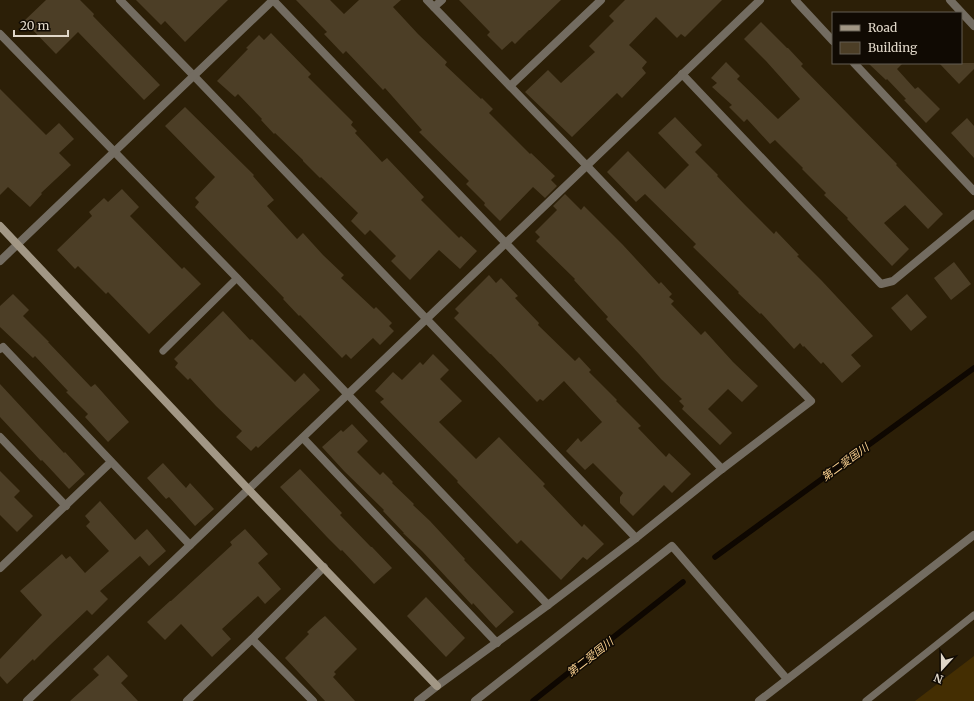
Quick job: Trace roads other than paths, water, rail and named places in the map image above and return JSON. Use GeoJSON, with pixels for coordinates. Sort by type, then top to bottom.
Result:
{"type":"FeatureCollection","features":[{"type":"Feature","properties":{"kind":"street"},"geometry":{"type":"LineString","coordinates":[[120,0],[636,538]]}},
{"type":"Feature","properties":{"kind":"street"},"geometry":{"type":"LineString","coordinates":[[0,261],[273,0],[722,469]]}},
{"type":"Feature","properties":{"kind":"street"},"geometry":{"type":"LineString","coordinates":[[418,701],[636,538],[722,469],[811,401],[427,0]]}},
{"type":"Feature","properties":{"kind":"street"},"geometry":{"type":"LineString","coordinates":[[434,7],[442,0]]}},
{"type":"Feature","properties":{"kind":"street"},"geometry":{"type":"LineString","coordinates":[[510,86],[601,0]]}},
{"type":"Feature","properties":{"kind":"street"},"geometry":{"type":"LineString","coordinates":[[27,701],[760,0]]}},
{"type":"Feature","properties":{"kind":"street"},"geometry":{"type":"LineString","coordinates":[[795,0],[832,40]]}},
{"type":"Feature","properties":{"kind":"street"},"geometry":{"type":"LineString","coordinates":[[950,0],[961,12]]}},
{"type":"Feature","properties":{"kind":"street"},"geometry":{"type":"LineString","coordinates":[[962,13],[974,26]]}},
{"type":"Feature","properties":{"kind":"street"},"geometry":{"type":"LineString","coordinates":[[0,34],[237,278],[548,605]]}},
{"type":"Feature","properties":{"kind":"street"},"geometry":{"type":"LineString","coordinates":[[855,64],[974,191]]}},
{"type":"Feature","properties":{"kind":"street"},"geometry":{"type":"LineString","coordinates":[[682,74],[881,284],[893,281],[974,214]]}},
{"type":"Feature","properties":{"kind":"street"},"geometry":{"type":"LineString","coordinates":[[0,226],[248,489],[437,686]]}},
{"type":"Feature","properties":{"kind":"street"},"geometry":{"type":"LineString","coordinates":[[0,349],[3,347],[190,545]]}},
{"type":"Feature","properties":{"kind":"street"},"geometry":{"type":"LineString","coordinates":[[0,437],[66,506]]}},
{"type":"Feature","properties":{"kind":"street"},"geometry":{"type":"LineString","coordinates":[[302,438],[497,643]]}},
{"type":"Feature","properties":{"kind":"street"},"geometry":{"type":"LineString","coordinates":[[0,568],[112,462]]}},
{"type":"Feature","properties":{"kind":"street"},"geometry":{"type":"LineString","coordinates":[[759,701],[974,535]]}},
{"type":"Feature","properties":{"kind":"street"},"geometry":{"type":"LineString","coordinates":[[475,701],[672,546],[787,679]]}},
{"type":"Feature","properties":{"kind":"street"},"geometry":{"type":"LineString","coordinates":[[188,701],[324,567]]}},
{"type":"Feature","properties":{"kind":"street"},"geometry":{"type":"LineString","coordinates":[[252,639],[313,701]]}},
{"type":"Feature","properties":{"kind":"lane"},"geometry":{"type":"LineString","coordinates":[[163,351],[237,278]]}},
{"type":"Feature","properties":{"kind":"lane"},"geometry":{"type":"LineString","coordinates":[[866,701],[974,615]]}},
{"type":"Feature","properties":{"kind":"waterway","name":"第二愛国川"},"geometry":{"type":"LineString","coordinates":[[715,557],[974,368]]}},
{"type":"Feature","properties":{"kind":"waterway","name":"第二愛国川"},"geometry":{"type":"LineString","coordinates":[[533,701],[683,582]]}}]}
